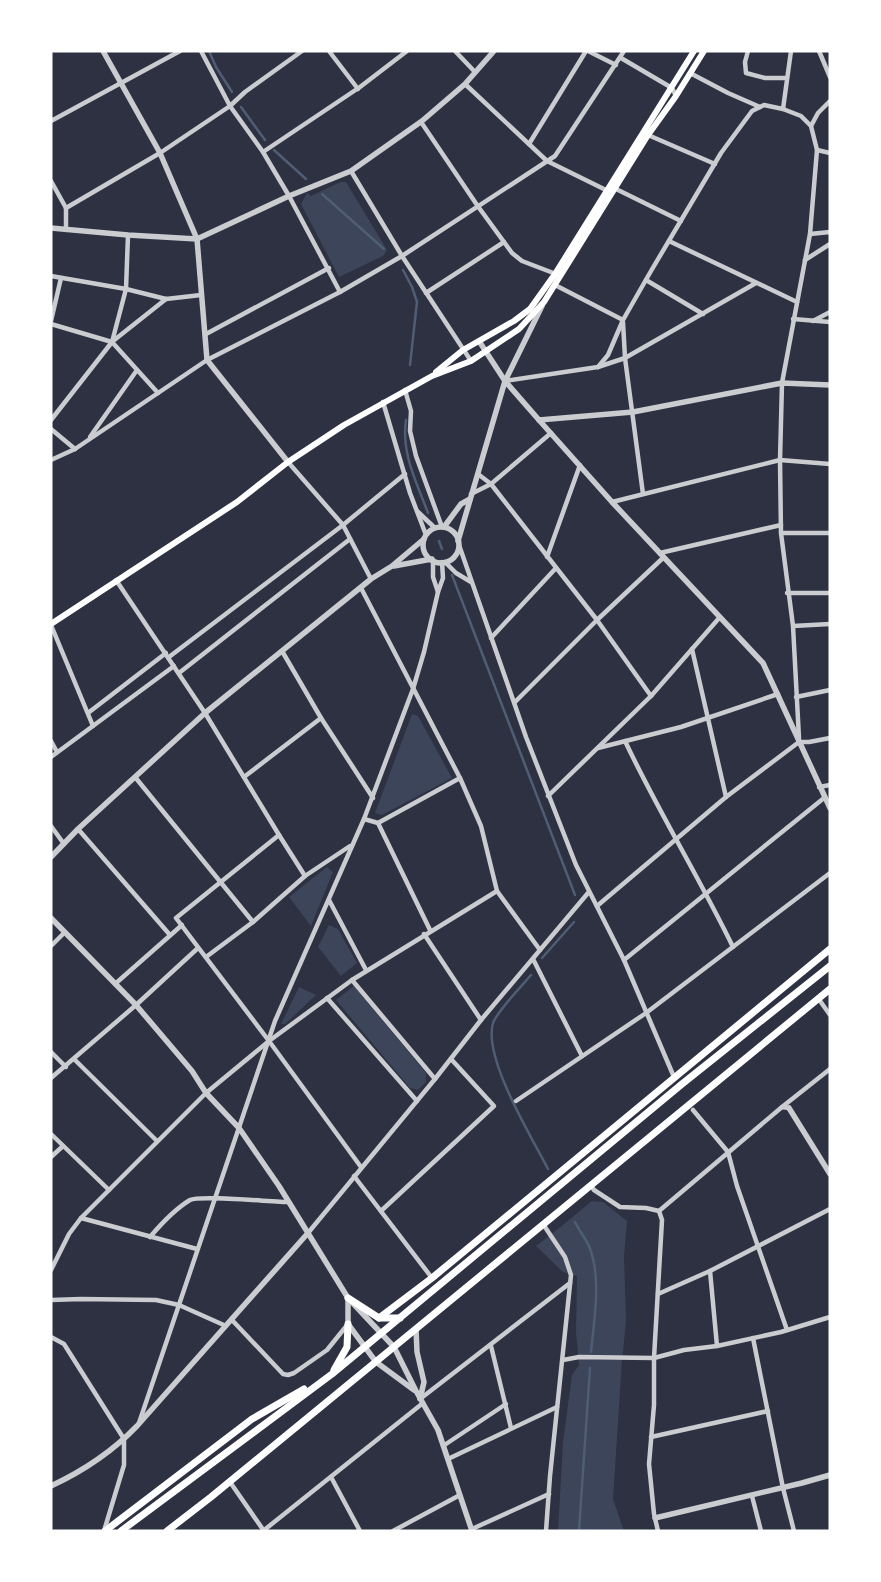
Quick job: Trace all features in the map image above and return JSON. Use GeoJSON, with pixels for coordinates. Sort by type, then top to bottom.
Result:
{"type":"FeatureCollection","features":[{"type":"Feature","properties":{"kind":"main road"},"geometry":{"type":"LineString","coordinates":[[612,191],[694,51]]}},
{"type":"Feature","properties":{"kind":"main road"},"geometry":{"type":"LineString","coordinates":[[432,376],[464,350],[514,321],[530,309],[557,276],[704,51]]}},
{"type":"Feature","properties":{"kind":"main road"},"geometry":{"type":"LineString","coordinates":[[51,625],[116,580],[237,502],[288,462],[383,402],[432,376],[471,362],[519,329],[544,302],[555,285],[557,276]]}},
{"type":"Feature","properties":{"kind":"main road"},"geometry":{"type":"LineString","coordinates":[[379,1318],[432,1278],[830,949]]}},
{"type":"Feature","properties":{"kind":"main road"},"geometry":{"type":"LineString","coordinates":[[120,1531],[332,1374],[682,1084],[830,966]]}},
{"type":"Feature","properties":{"kind":"main road"},"geometry":{"type":"LineString","coordinates":[[167,1531],[230,1482],[830,989]]}},
{"type":"Feature","properties":{"kind":"main road"},"geometry":{"type":"LineString","coordinates":[[348,1298],[379,1318],[400,1318]]}},
{"type":"Feature","properties":{"kind":"main road"},"geometry":{"type":"LineString","coordinates":[[105,1531],[252,1419],[332,1374],[347,1347],[348,1324]]}},
{"type":"Feature","properties":{"kind":"street"},"geometry":{"type":"LineString","coordinates":[[103,51],[160,153],[197,239],[208,360],[288,462],[342,525],[371,579]]}},
{"type":"Feature","properties":{"kind":"street"},"geometry":{"type":"LineString","coordinates":[[51,120],[180,51]]}},
{"type":"Feature","properties":{"kind":"street"},"geometry":{"type":"LineString","coordinates":[[201,51],[230,106],[263,152],[289,196],[329,268],[340,292]]}},
{"type":"Feature","properties":{"kind":"street"},"geometry":{"type":"LineString","coordinates":[[66,208],[160,153],[230,106],[245,92],[302,51]]}},
{"type":"Feature","properties":{"kind":"street"},"geometry":{"type":"LineString","coordinates":[[330,51],[358,89]]}},
{"type":"Feature","properties":{"kind":"street"},"geometry":{"type":"LineString","coordinates":[[263,152],[358,89],[407,51]]}},
{"type":"Feature","properties":{"kind":"street"},"geometry":{"type":"LineString","coordinates":[[455,51],[475,72]]}},
{"type":"Feature","properties":{"kind":"street"},"geometry":{"type":"LineString","coordinates":[[51,228],[197,239],[289,196],[351,171],[421,122],[465,84],[494,51]]}},
{"type":"Feature","properties":{"kind":"street"},"geometry":{"type":"LineString","coordinates":[[529,144],[587,51],[616,65]]}},
{"type":"Feature","properties":{"kind":"street"},"geometry":{"type":"LineString","coordinates":[[51,460],[88,441],[208,360],[340,292],[402,256],[477,205],[547,161],[554,156],[624,51]]}},
{"type":"Feature","properties":{"kind":"street"},"geometry":{"type":"LineString","coordinates":[[748,51],[745,62],[746,73],[765,78],[786,78]]}},
{"type":"Feature","properties":{"kind":"street"},"geometry":{"type":"LineString","coordinates":[[783,109],[791,51]]}},
{"type":"Feature","properties":{"kind":"street"},"geometry":{"type":"LineString","coordinates":[[819,51],[830,77]]}},
{"type":"Feature","properties":{"kind":"street"},"geometry":{"type":"LineString","coordinates":[[621,58],[672,88],[676,96]]}},
{"type":"Feature","properties":{"kind":"street"},"geometry":{"type":"LineString","coordinates":[[690,73],[760,107]]}},
{"type":"Feature","properties":{"kind":"street"},"geometry":{"type":"LineString","coordinates":[[465,84],[547,161],[681,221]]}},
{"type":"Feature","properties":{"kind":"street"},"geometry":{"type":"LineString","coordinates":[[811,126],[818,113],[830,101]]}},
{"type":"Feature","properties":{"kind":"street"},"geometry":{"type":"LineString","coordinates":[[598,367],[608,355],[623,320],[715,164],[752,111],[764,105],[783,109],[801,116],[811,126],[817,150],[810,234],[782,383],[780,460],[781,533],[793,626],[800,742]]}},
{"type":"Feature","properties":{"kind":"street"},"geometry":{"type":"LineString","coordinates":[[421,122],[512,253],[522,261],[557,276]]}},
{"type":"Feature","properties":{"kind":"street"},"geometry":{"type":"LineString","coordinates":[[648,135],[715,164]]}},
{"type":"Feature","properties":{"kind":"street"},"geometry":{"type":"LineString","coordinates":[[817,150],[830,153]]}},
{"type":"Feature","properties":{"kind":"street"},"geometry":{"type":"LineString","coordinates":[[351,171],[402,256],[471,362]]}},
{"type":"Feature","properties":{"kind":"street"},"geometry":{"type":"LineString","coordinates":[[51,181],[66,208],[66,230]]}},
{"type":"Feature","properties":{"kind":"street"},"geometry":{"type":"LineString","coordinates":[[810,234],[830,232]]}},
{"type":"Feature","properties":{"kind":"street"},"geometry":{"type":"LineString","coordinates":[[112,342],[126,289],[128,235]]}},
{"type":"Feature","properties":{"kind":"street"},"geometry":{"type":"LineString","coordinates":[[669,241],[796,302]]}},
{"type":"Feature","properties":{"kind":"street"},"geometry":{"type":"LineString","coordinates":[[426,293],[504,242]]}},
{"type":"Feature","properties":{"kind":"street"},"geometry":{"type":"LineString","coordinates":[[805,260],[830,244]]}},
{"type":"Feature","properties":{"kind":"street"},"geometry":{"type":"LineString","coordinates":[[206,334],[329,268]]}},
{"type":"Feature","properties":{"kind":"street"},"geometry":{"type":"LineString","coordinates":[[51,276],[126,289],[166,299],[201,295]]}},
{"type":"Feature","properties":{"kind":"street"},"geometry":{"type":"LineString","coordinates":[[61,278],[51,323],[112,342],[158,393]]}},
{"type":"Feature","properties":{"kind":"street"},"geometry":{"type":"LineString","coordinates":[[646,280],[703,314]]}},
{"type":"Feature","properties":{"kind":"street"},"geometry":{"type":"LineString","coordinates":[[505,381],[598,367],[625,358],[756,283]]}},
{"type":"Feature","properties":{"kind":"street"},"geometry":{"type":"LineString","coordinates":[[555,285],[623,320]]}},
{"type":"Feature","properties":{"kind":"street"},"geometry":{"type":"LineString","coordinates":[[51,420],[112,342],[166,299]]}},
{"type":"Feature","properties":{"kind":"street"},"geometry":{"type":"LineString","coordinates":[[444,562],[456,554],[469,509],[470,496],[505,381],[544,302]]}},
{"type":"Feature","properties":{"kind":"street"},"geometry":{"type":"LineString","coordinates":[[813,321],[830,312]]}},
{"type":"Feature","properties":{"kind":"street"},"geometry":{"type":"LineString","coordinates":[[793,319],[830,322]]}},
{"type":"Feature","properties":{"kind":"street"},"geometry":{"type":"LineString","coordinates":[[623,320],[625,358],[643,494]]}},
{"type":"Feature","properties":{"kind":"street"},"geometry":{"type":"LineString","coordinates":[[480,341],[505,381],[539,420],[612,502],[763,663],[830,808]]}},
{"type":"Feature","properties":{"kind":"street"},"geometry":{"type":"LineString","coordinates":[[88,441],[137,370]]}},
{"type":"Feature","properties":{"kind":"street"},"geometry":{"type":"LineString","coordinates":[[539,420],[633,412],[782,383],[830,385]]}},
{"type":"Feature","properties":{"kind":"street"},"geometry":{"type":"LineString","coordinates":[[405,390],[411,411],[410,431],[416,456],[443,527]]}},
{"type":"Feature","properties":{"kind":"street"},"geometry":{"type":"LineString","coordinates":[[383,402],[425,537],[424,549],[433,560],[433,577],[438,592]]}},
{"type":"Feature","properties":{"kind":"street"},"geometry":{"type":"LineString","coordinates":[[51,429],[75,449]]}},
{"type":"Feature","properties":{"kind":"street"},"geometry":{"type":"LineString","coordinates":[[443,527],[461,504],[470,496],[491,484],[551,433]]}},
{"type":"Feature","properties":{"kind":"street"},"geometry":{"type":"LineString","coordinates":[[612,502],[780,460],[830,464]]}},
{"type":"Feature","properties":{"kind":"street"},"geometry":{"type":"LineString","coordinates":[[548,557],[580,465]]}},
{"type":"Feature","properties":{"kind":"street"},"geometry":{"type":"LineString","coordinates":[[88,713],[342,525],[405,474]]}},
{"type":"Feature","properties":{"kind":"street"},"geometry":{"type":"LineString","coordinates":[[478,474],[491,484],[548,557],[597,620],[651,696]]}},
{"type":"Feature","properties":{"kind":"street"},"geometry":{"type":"LineString","coordinates":[[418,512],[435,528]]}},
{"type":"Feature","properties":{"kind":"street"},"geometry":{"type":"LineString","coordinates":[[515,702],[662,555],[781,525]]}},
{"type":"Feature","properties":{"kind":"street"},"geometry":{"type":"LineString","coordinates":[[51,857],[78,829],[205,713],[371,579],[392,566],[435,528],[443,527],[454,532],[548,796],[588,893],[597,906],[624,960],[674,1077]]}},
{"type":"Feature","properties":{"kind":"street"},"geometry":{"type":"LineString","coordinates":[[781,533],[830,533]]}},
{"type":"Feature","properties":{"kind":"street"},"geometry":{"type":"LineString","coordinates":[[179,673],[350,539]]}},
{"type":"Feature","properties":{"kind":"street"},"geometry":{"type":"LineString","coordinates":[[392,566],[433,560],[444,562],[456,573],[471,582]]}},
{"type":"Feature","properties":{"kind":"street"},"geometry":{"type":"LineString","coordinates":[[137,1426],[275,1021],[364,820],[413,689],[443,578],[444,562]]}},
{"type":"Feature","properties":{"kind":"street"},"geometry":{"type":"LineString","coordinates":[[491,638],[556,568]]}},
{"type":"Feature","properties":{"kind":"street"},"geometry":{"type":"LineString","coordinates":[[116,580],[205,713],[305,876]]}},
{"type":"Feature","properties":{"kind":"street"},"geometry":{"type":"LineString","coordinates":[[361,588],[460,778],[481,826],[497,891],[540,950]]}},
{"type":"Feature","properties":{"kind":"street"},"geometry":{"type":"LineString","coordinates":[[788,593],[830,593]]}},
{"type":"Feature","properties":{"kind":"street"},"geometry":{"type":"LineString","coordinates":[[548,796],[651,696],[720,617]]}},
{"type":"Feature","properties":{"kind":"street"},"geometry":{"type":"LineString","coordinates":[[793,626],[830,624]]}},
{"type":"Feature","properties":{"kind":"street"},"geometry":{"type":"LineString","coordinates":[[51,625],[93,726]]}},
{"type":"Feature","properties":{"kind":"street"},"geometry":{"type":"LineString","coordinates":[[692,649],[726,797]]}},
{"type":"Feature","properties":{"kind":"street"},"geometry":{"type":"LineString","coordinates":[[282,651],[321,718],[373,798]]}},
{"type":"Feature","properties":{"kind":"street"},"geometry":{"type":"LineString","coordinates":[[51,757],[174,666]]}},
{"type":"Feature","properties":{"kind":"street"},"geometry":{"type":"LineString","coordinates":[[796,697],[830,690]]}},
{"type":"Feature","properties":{"kind":"street"},"geometry":{"type":"LineString","coordinates":[[597,748],[680,727],[778,694]]}},
{"type":"Feature","properties":{"kind":"street"},"geometry":{"type":"LineString","coordinates":[[244,777],[321,718]]}},
{"type":"Feature","properties":{"kind":"street"},"geometry":{"type":"LineString","coordinates":[[597,906],[726,797],[800,742],[830,738]]}},
{"type":"Feature","properties":{"kind":"street"},"geometry":{"type":"LineString","coordinates":[[51,741],[58,752]]}},
{"type":"Feature","properties":{"kind":"street"},"geometry":{"type":"LineString","coordinates":[[625,741],[706,892],[733,947]]}},
{"type":"Feature","properties":{"kind":"street"},"geometry":{"type":"LineString","coordinates":[[135,777],[253,922]]}},
{"type":"Feature","properties":{"kind":"street"},"geometry":{"type":"LineString","coordinates":[[364,820],[378,823],[460,778]]}},
{"type":"Feature","properties":{"kind":"street"},"geometry":{"type":"LineString","coordinates":[[819,787],[830,785]]}},
{"type":"Feature","properties":{"kind":"street"},"geometry":{"type":"LineString","coordinates":[[624,960],[824,798]]}},
{"type":"Feature","properties":{"kind":"street"},"geometry":{"type":"LineString","coordinates":[[378,823],[430,930]]}},
{"type":"Feature","properties":{"kind":"street"},"geometry":{"type":"LineString","coordinates":[[51,826],[64,844]]}},
{"type":"Feature","properties":{"kind":"street"},"geometry":{"type":"LineString","coordinates":[[78,829],[170,935]]}},
{"type":"Feature","properties":{"kind":"street"},"geometry":{"type":"LineString","coordinates":[[279,835],[176,918],[361,1167]]}},
{"type":"Feature","properties":{"kind":"street"},"geometry":{"type":"LineString","coordinates":[[206,957],[253,922],[305,876],[352,846]]}},
{"type":"Feature","properties":{"kind":"street"},"geometry":{"type":"LineString","coordinates":[[516,1101],[646,1013],[830,873]]}},
{"type":"Feature","properties":{"kind":"street"},"geometry":{"type":"LineString","coordinates":[[51,1270],[69,1234],[81,1218],[206,1093],[269,1041],[366,970],[497,891]]}},
{"type":"Feature","properties":{"kind":"street"},"geometry":{"type":"LineString","coordinates":[[51,1486],[113,1449],[137,1426],[308,1233],[481,1020],[588,893]]}},
{"type":"Feature","properties":{"kind":"street"},"geometry":{"type":"LineString","coordinates":[[329,900],[366,970]]}},
{"type":"Feature","properties":{"kind":"street"},"geometry":{"type":"LineString","coordinates":[[51,918],[136,1005],[192,1071],[206,1093],[239,1128],[290,1202],[348,1298],[394,1347],[438,1430],[472,1530],[549,1494]]}},
{"type":"Feature","properties":{"kind":"street"},"geometry":{"type":"LineString","coordinates":[[115,984],[182,925]]}},
{"type":"Feature","properties":{"kind":"street"},"geometry":{"type":"LineString","coordinates":[[51,946],[65,932]]}},
{"type":"Feature","properties":{"kind":"street"},"geometry":{"type":"LineString","coordinates":[[424,934],[481,1020]]}},
{"type":"Feature","properties":{"kind":"street"},"geometry":{"type":"LineString","coordinates":[[51,1078],[66,1067],[198,948]]}},
{"type":"Feature","properties":{"kind":"street"},"geometry":{"type":"LineString","coordinates":[[534,959],[582,1056]]}},
{"type":"Feature","properties":{"kind":"street"},"geometry":{"type":"LineString","coordinates":[[352,980],[435,1079]]}},
{"type":"Feature","properties":{"kind":"street"},"geometry":{"type":"LineString","coordinates":[[327,998],[416,1101]]}},
{"type":"Feature","properties":{"kind":"street"},"geometry":{"type":"LineString","coordinates":[[818,998],[830,1015]]}},
{"type":"Feature","properties":{"kind":"street"},"geometry":{"type":"LineString","coordinates":[[51,1052],[66,1067]]}},
{"type":"Feature","properties":{"kind":"street"},"geometry":{"type":"LineString","coordinates":[[74,1059],[156,1141]]}},
{"type":"Feature","properties":{"kind":"street"},"geometry":{"type":"LineString","coordinates":[[381,1212],[494,1106],[451,1059]]}},
{"type":"Feature","properties":{"kind":"street"},"geometry":{"type":"LineString","coordinates":[[659,1212],[728,1152],[830,1069]]}},
{"type":"Feature","properties":{"kind":"street"},"geometry":{"type":"LineString","coordinates":[[782,1107],[789,1108],[830,1174]]}},
{"type":"Feature","properties":{"kind":"street"},"geometry":{"type":"LineString","coordinates":[[694,1110],[728,1152],[737,1186],[787,1330]]}},
{"type":"Feature","properties":{"kind":"street"},"geometry":{"type":"LineString","coordinates":[[51,1134],[109,1190]]}},
{"type":"Feature","properties":{"kind":"street"},"geometry":{"type":"LineString","coordinates":[[51,1157],[63,1146]]}},
{"type":"Feature","properties":{"kind":"street"},"geometry":{"type":"LineString","coordinates":[[354,1176],[432,1278]]}},
{"type":"Feature","properties":{"kind":"street"},"geometry":{"type":"LineString","coordinates":[[592,1186],[594,1190],[620,1207],[646,1208],[659,1212]]}},
{"type":"Feature","properties":{"kind":"street"},"geometry":{"type":"LineString","coordinates":[[150,1237],[163,1222],[191,1199],[214,1198],[290,1202]]}},
{"type":"Feature","properties":{"kind":"street"},"geometry":{"type":"LineString","coordinates":[[658,1294],[710,1271],[830,1209]]}},
{"type":"Feature","properties":{"kind":"street"},"geometry":{"type":"LineString","coordinates":[[658,1531],[654,1518],[649,1464],[654,1405],[654,1358],[662,1220],[659,1212]]}},
{"type":"Feature","properties":{"kind":"street"},"geometry":{"type":"LineString","coordinates":[[81,1218],[197,1249]]}},
{"type":"Feature","properties":{"kind":"street"},"geometry":{"type":"LineString","coordinates":[[543,1224],[565,1257],[571,1275],[546,1531]]}},
{"type":"Feature","properties":{"kind":"street"},"geometry":{"type":"LineString","coordinates":[[710,1271],[718,1346]]}},
{"type":"Feature","properties":{"kind":"street"},"geometry":{"type":"LineString","coordinates":[[230,1482],[264,1531],[421,1401],[570,1283]]}},
{"type":"Feature","properties":{"kind":"street"},"geometry":{"type":"LineString","coordinates":[[51,1300],[81,1298],[156,1300],[179,1305],[226,1326]]}},
{"type":"Feature","properties":{"kind":"street"},"geometry":{"type":"LineString","coordinates":[[348,1298],[348,1324],[376,1362],[416,1391]]}},
{"type":"Feature","properties":{"kind":"street"},"geometry":{"type":"LineString","coordinates":[[563,1360],[579,1357],[654,1358],[684,1350],[718,1346],[829,1318]]}},
{"type":"Feature","properties":{"kind":"street"},"geometry":{"type":"LineString","coordinates":[[232,1320],[283,1374],[288,1375],[294,1373],[327,1350],[348,1324]]}},
{"type":"Feature","properties":{"kind":"street"},"geometry":{"type":"LineString","coordinates":[[416,1329],[417,1352],[424,1382],[421,1401]]}},
{"type":"Feature","properties":{"kind":"street"},"geometry":{"type":"LineString","coordinates":[[51,1337],[64,1344],[124,1439],[124,1464],[105,1531]]}},
{"type":"Feature","properties":{"kind":"street"},"geometry":{"type":"LineString","coordinates":[[753,1338],[783,1488],[794,1531]]}},
{"type":"Feature","properties":{"kind":"street"},"geometry":{"type":"LineString","coordinates":[[491,1346],[511,1428]]}},
{"type":"Feature","properties":{"kind":"street"},"geometry":{"type":"LineString","coordinates":[[443,1446],[506,1404]]}},
{"type":"Feature","properties":{"kind":"street"},"geometry":{"type":"LineString","coordinates":[[448,1459],[557,1407]]}},
{"type":"Feature","properties":{"kind":"street"},"geometry":{"type":"LineString","coordinates":[[651,1437],[768,1411]]}},
{"type":"Feature","properties":{"kind":"street"},"geometry":{"type":"LineString","coordinates":[[654,1518],[752,1496],[830,1474]]}},
{"type":"Feature","properties":{"kind":"street"},"geometry":{"type":"LineString","coordinates":[[330,1477],[360,1531]]}},
{"type":"Feature","properties":{"kind":"street"},"geometry":{"type":"LineString","coordinates":[[393,1531],[460,1496]]}},
{"type":"Feature","properties":{"kind":"street"},"geometry":{"type":"LineString","coordinates":[[752,1496],[761,1531]]}},
{"type":"Feature","properties":{"kind":"shaded area"},"geometry":{"type":"Polygon","coordinates":[[[340,182],[346,182],[387,250],[383,256],[339,277],[301,204],[307,193],[311,196],[340,182]]]}},
{"type":"Feature","properties":{"kind":"shaded area"},"geometry":{"type":"Polygon","coordinates":[[[412,714],[418,716],[452,778],[382,815],[375,813],[412,714]]]}},
{"type":"Feature","properties":{"kind":"shaded area"},"geometry":{"type":"Polygon","coordinates":[[[327,867],[333,872],[311,926],[289,897],[327,867]]]}},
{"type":"Feature","properties":{"kind":"shaded area"},"geometry":{"type":"Polygon","coordinates":[[[329,925],[338,929],[357,963],[341,976],[318,947],[329,925]]]}},
{"type":"Feature","properties":{"kind":"shaded area"},"geometry":{"type":"Polygon","coordinates":[[[354,986],[426,1073],[426,1082],[418,1090],[410,1088],[336,1000],[354,986]]]}},
{"type":"Feature","properties":{"kind":"shaded area"},"geometry":{"type":"Polygon","coordinates":[[[299,987],[316,995],[285,1024],[281,1024],[299,987]]]}},
{"type":"Feature","properties":{"kind":"shaded area"},"geometry":{"type":"Polygon","coordinates":[[[592,1201],[603,1202],[627,1221],[624,1256],[626,1322],[613,1499],[624,1531],[558,1531],[563,1442],[572,1375],[579,1365],[576,1332],[577,1276],[563,1272],[536,1246],[592,1201]]]}},
{"type":"Feature","properties":{"kind":"waterway"},"geometry":{"type":"LineString","coordinates":[[209,51],[216,67],[232,92]]}},
{"type":"Feature","properties":{"kind":"waterway"},"geometry":{"type":"LineString","coordinates":[[241,107],[265,140]]}},
{"type":"Feature","properties":{"kind":"waterway"},"geometry":{"type":"LineString","coordinates":[[274,150],[306,179]]}},
{"type":"Feature","properties":{"kind":"waterway"},"geometry":{"type":"LineString","coordinates":[[322,194],[384,249]]}},
{"type":"Feature","properties":{"kind":"waterway"},"geometry":{"type":"LineString","coordinates":[[403,270],[417,302],[410,365]]}},
{"type":"Feature","properties":{"kind":"waterway"},"geometry":{"type":"LineString","coordinates":[[406,420],[405,433],[408,456],[428,513]]}},
{"type":"Feature","properties":{"kind":"waterway"},"geometry":{"type":"LineString","coordinates":[[439,541],[442,549]]}},
{"type":"Feature","properties":{"kind":"waterway"},"geometry":{"type":"LineString","coordinates":[[452,575],[575,895]]}},
{"type":"Feature","properties":{"kind":"waterway"},"geometry":{"type":"LineString","coordinates":[[542,958],[574,922]]}},
{"type":"Feature","properties":{"kind":"waterway"},"geometry":{"type":"LineString","coordinates":[[531,975],[496,1018],[493,1023],[492,1038],[495,1056],[510,1097],[548,1169]]}},
{"type":"Feature","properties":{"kind":"waterway"},"geometry":{"type":"LineString","coordinates":[[575,1222],[589,1246],[595,1271],[596,1299],[591,1352]]}},
{"type":"Feature","properties":{"kind":"waterway"},"geometry":{"type":"LineString","coordinates":[[579,1531],[590,1368]]}}]}
